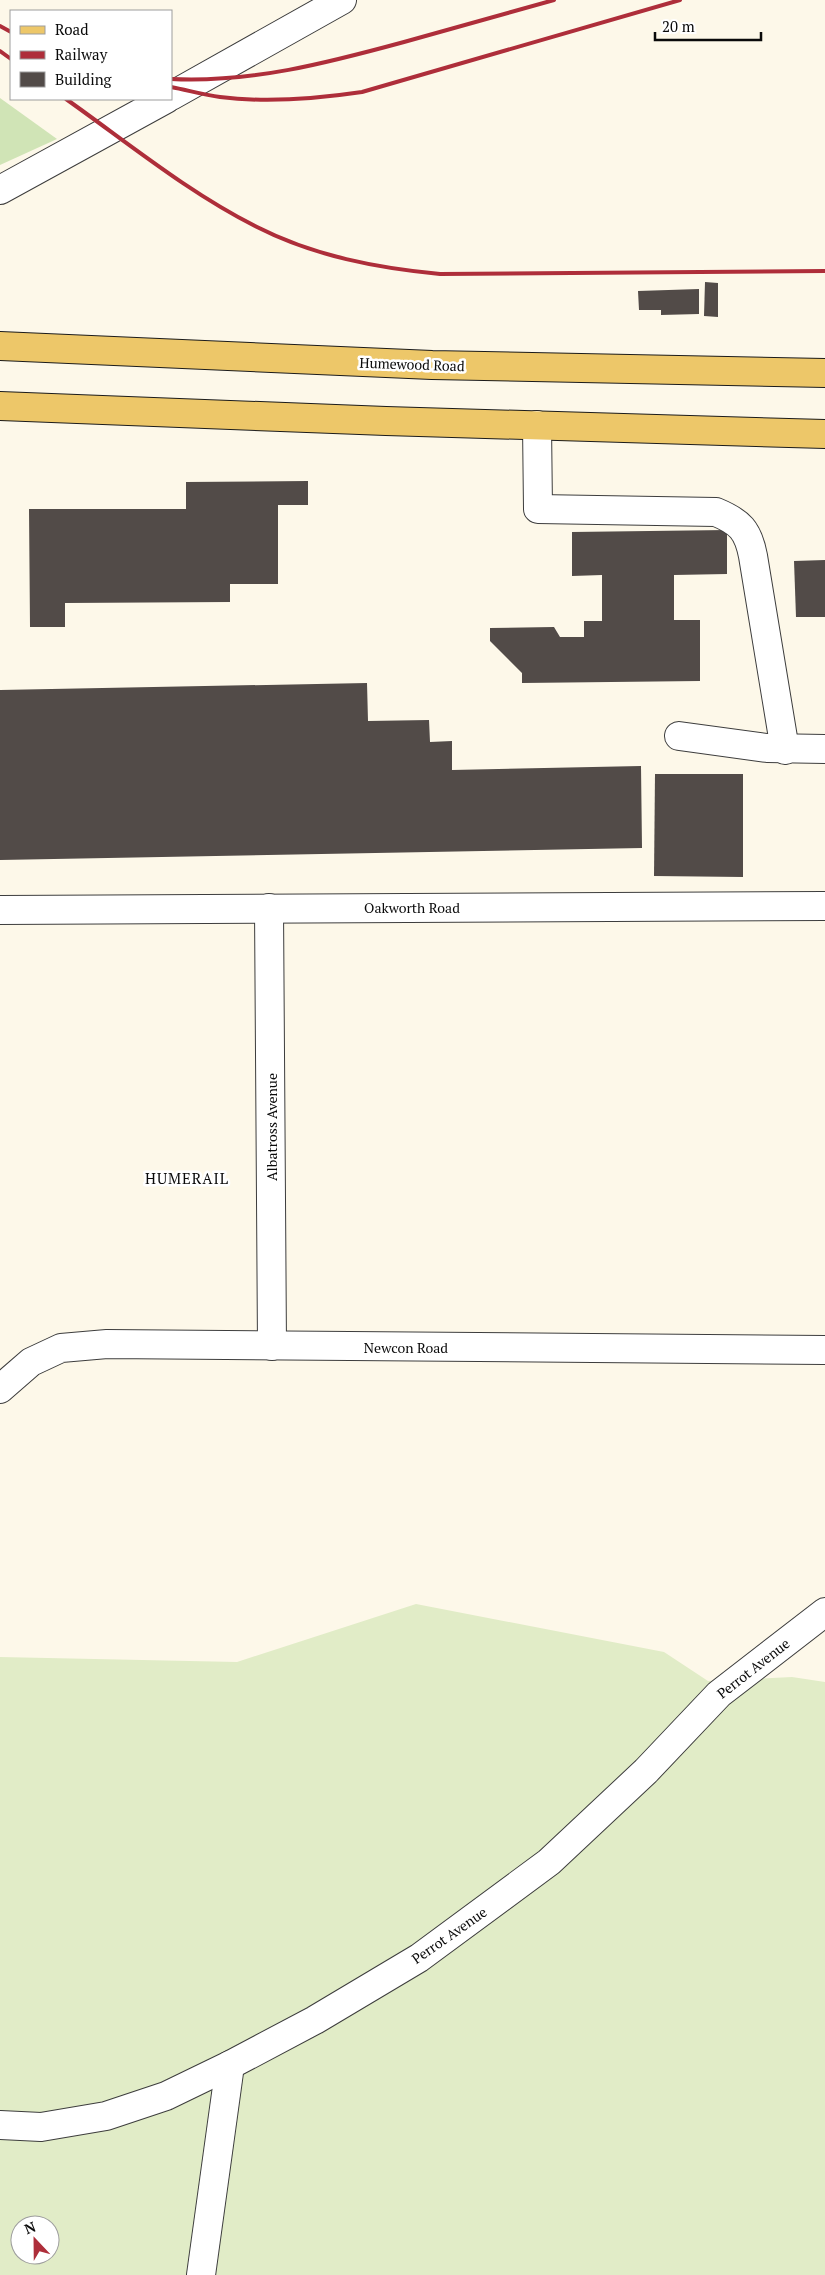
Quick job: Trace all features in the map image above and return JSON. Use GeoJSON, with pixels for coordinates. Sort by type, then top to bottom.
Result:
{"type":"FeatureCollection","features":[{"type":"Feature","properties":{"kind":"main road","name":"Humewood Road"},"geometry":{"type":"LineString","coordinates":[[0,346],[432,365],[825,373]]}},
{"type":"Feature","properties":{"kind":"main road"},"geometry":{"type":"LineString","coordinates":[[0,406],[537,426],[825,434]]}},
{"type":"Feature","properties":{"kind":"street"},"geometry":{"type":"LineString","coordinates":[[172,95],[342,0]]}},
{"type":"Feature","properties":{"kind":"street"},"geometry":{"type":"LineString","coordinates":[[0,190],[164,100]]}},
{"type":"Feature","properties":{"kind":"street"},"geometry":{"type":"LineString","coordinates":[[537,426],[530,514],[716,512],[732,518],[744,528],[750,541],[753,556],[785,750]]}},
{"type":"Feature","properties":{"kind":"street"},"geometry":{"type":"LineString","coordinates":[[679,736],[785,750],[825,749]]}},
{"type":"Feature","properties":{"kind":"street","name":"Oakworth Road"},"geometry":{"type":"LineString","coordinates":[[0,910],[825,906]]}},
{"type":"Feature","properties":{"kind":"street","name":"Albatross Avenue"},"geometry":{"type":"LineString","coordinates":[[269,908],[272,1346]]}},
{"type":"Feature","properties":{"kind":"street","name":"Newcon Road"},"geometry":{"type":"LineString","coordinates":[[0,1389],[31,1362],[61,1348],[140,1344],[825,1350]]}},
{"type":"Feature","properties":{"kind":"street","name":"Perrot Avenue"},"geometry":{"type":"LineString","coordinates":[[0,2125],[41,2127],[106,2116],[166,2096],[230,2066],[315,2020],[419,1958],[549,1862],[646,1771],[719,1694],[825,1612]]}},
{"type":"Feature","properties":{"kind":"street"},"geometry":{"type":"LineString","coordinates":[[201,2275],[230,2066]]}},
{"type":"Feature","properties":{"kind":"green space"},"geometry":{"type":"Polygon","coordinates":[[[0,98],[57,139],[0,165],[0,98]]]}},
{"type":"Feature","properties":{"kind":"green space"},"geometry":{"type":"Polygon","coordinates":[[[416,1604],[664,1652],[708,1681],[792,1677],[825,1682],[825,2275],[0,2275],[0,1657],[237,1662],[416,1604]]]}},
{"type":"Feature","properties":{"kind":"building"},"geometry":{"type":"Polygon","coordinates":[[[705,282],[718,283],[718,317],[704,316],[705,282]]]}},
{"type":"Feature","properties":{"kind":"building"},"geometry":{"type":"Polygon","coordinates":[[[699,289],[699,314],[661,315],[661,310],[639,310],[638,291],[699,289]]]}},
{"type":"Feature","properties":{"kind":"building"},"geometry":{"type":"Polygon","coordinates":[[[308,481],[308,505],[278,505],[278,584],[230,584],[230,602],[65,603],[65,627],[30,627],[29,509],[186,509],[186,482],[308,481]]]}},
{"type":"Feature","properties":{"kind":"building"},"geometry":{"type":"Polygon","coordinates":[[[727,530],[727,574],[674,575],[674,620],[700,620],[700,681],[522,683],[522,673],[490,641],[490,628],[554,627],[560,637],[584,637],[584,621],[602,621],[602,575],[572,576],[572,532],[727,530]]]}},
{"type":"Feature","properties":{"kind":"building"},"geometry":{"type":"Polygon","coordinates":[[[825,560],[825,617],[796,617],[794,561],[825,560]]]}},
{"type":"Feature","properties":{"kind":"building"},"geometry":{"type":"Polygon","coordinates":[[[367,683],[368,721],[429,720],[430,742],[452,741],[452,770],[641,766],[642,848],[0,860],[0,690],[367,683]]]}},
{"type":"Feature","properties":{"kind":"building"},"geometry":{"type":"Polygon","coordinates":[[[655,774],[743,774],[743,877],[654,876],[655,774]]]}},
{"type":"Feature","properties":{"kind":"railway"},"geometry":{"type":"LineString","coordinates":[[172,79],[230,78],[289,70],[404,42],[554,0]]}},
{"type":"Feature","properties":{"kind":"railway"},"geometry":{"type":"LineString","coordinates":[[172,87],[214,96],[255,100],[327,97],[362,92],[680,0]]}},
{"type":"Feature","properties":{"kind":"railway"},"geometry":{"type":"LineString","coordinates":[[0,26],[10,31]]}},
{"type":"Feature","properties":{"kind":"railway"},"geometry":{"type":"LineString","coordinates":[[0,51],[10,58]]}},
{"type":"Feature","properties":{"kind":"railway"},"geometry":{"type":"LineString","coordinates":[[67,100],[159,167],[232,214],[301,246],[346,259],[440,274],[825,271]]}},
{"type":"Feature","properties":{"kind":"district","name":"HUMERAIL"},"geometry":{"type":"Point","coordinates":[187,1178]}}]}
